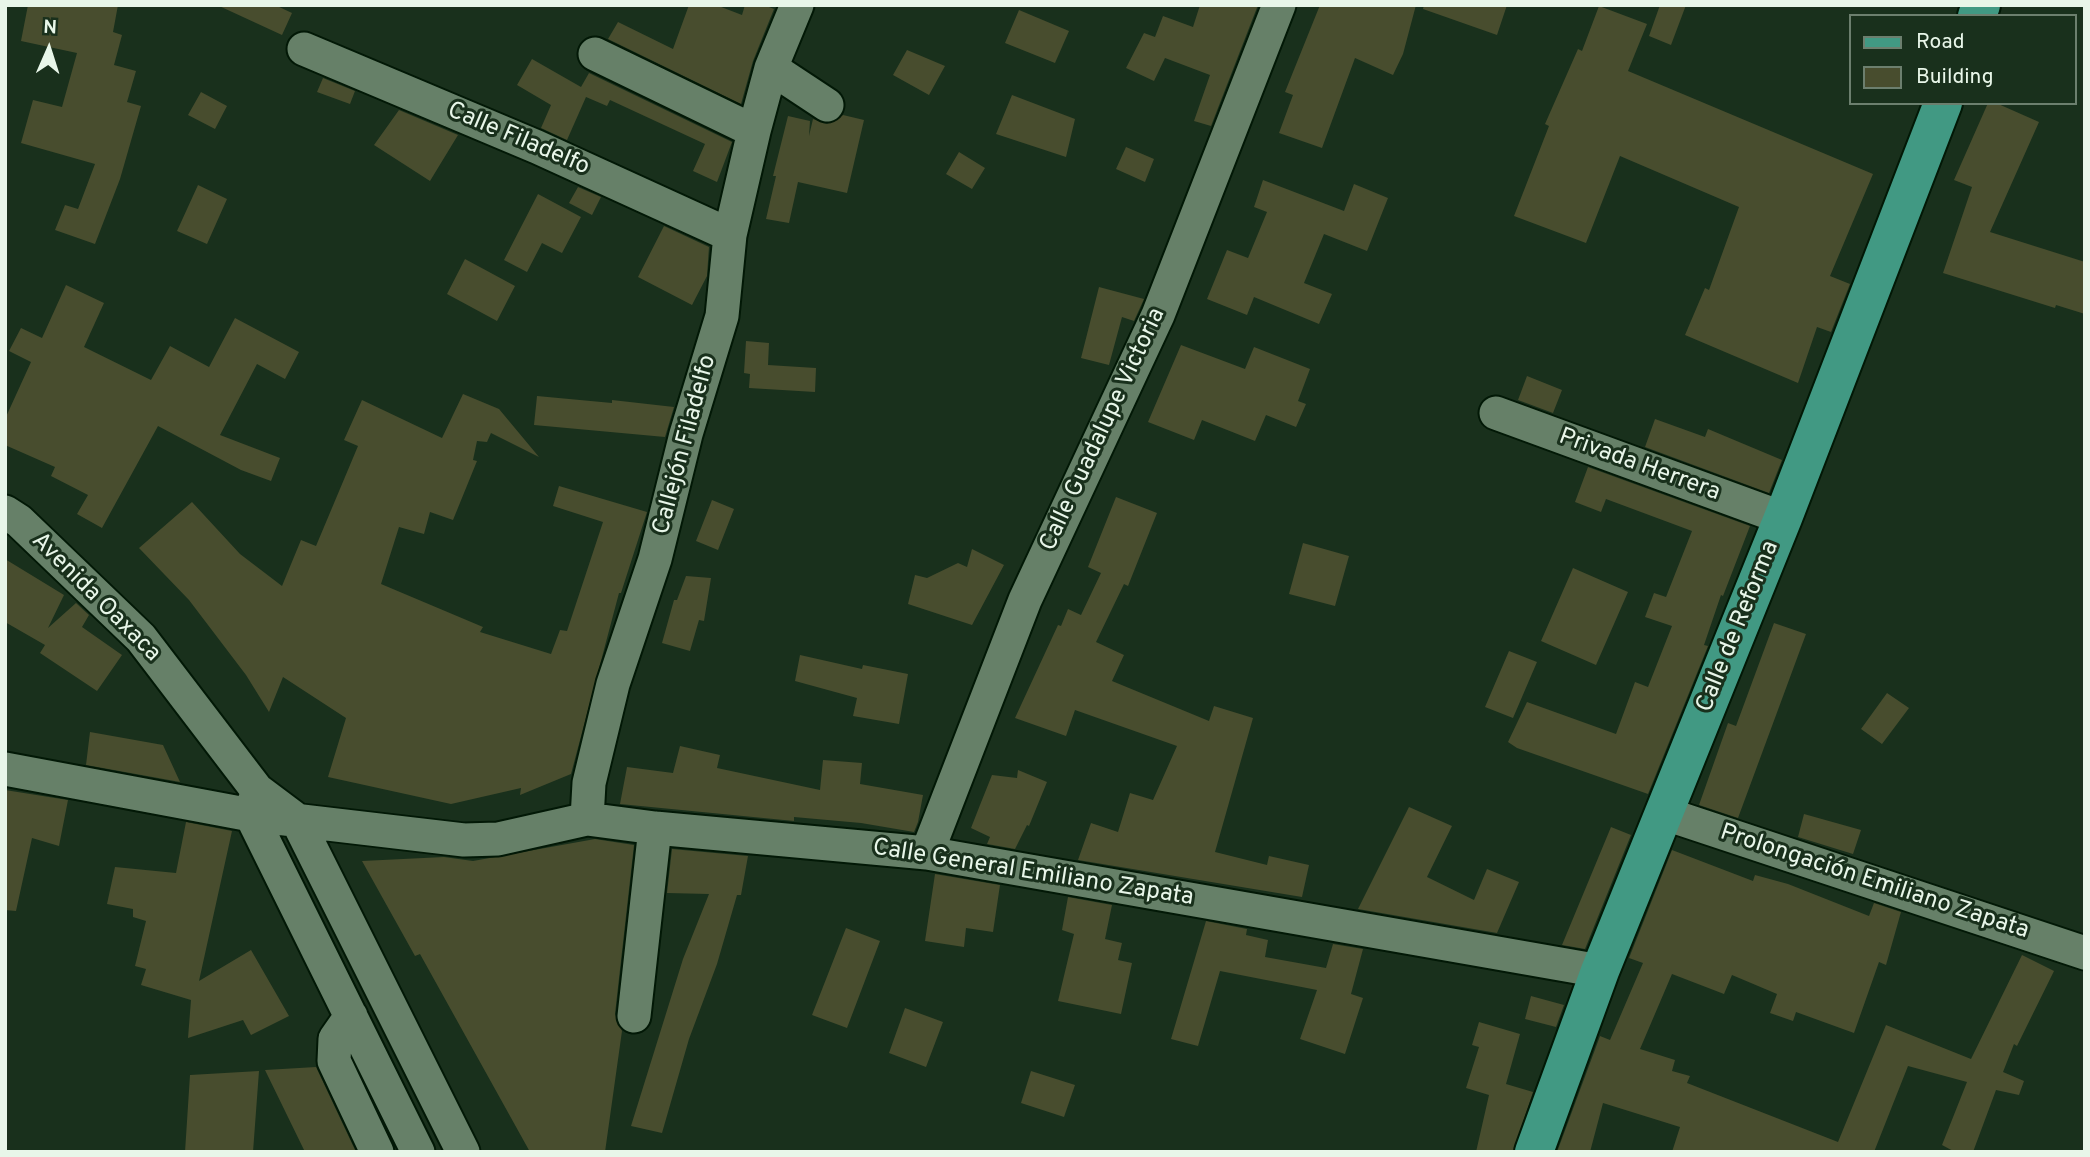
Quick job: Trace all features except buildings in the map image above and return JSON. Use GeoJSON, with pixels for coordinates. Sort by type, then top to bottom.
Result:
{"type":"FeatureCollection","features":[{"type":"Feature","properties":{"kind":"main road","name":"Calle de Reforma"},"geometry":{"type":"LineString","coordinates":[[1534,1152],[1600,971],[1783,518],[1942,105]]}},
{"type":"Feature","properties":{"kind":"street","name":"Callejón Filadelfo"},"geometry":{"type":"LineString","coordinates":[[587,819],[589,783],[613,684],[655,559],[686,434],[722,316],[730,235],[754,131],[771,68],[797,5]]}},
{"type":"Feature","properties":{"kind":"street","name":"Calle Guadalupe Victoria"},"geometry":{"type":"LineString","coordinates":[[927,853],[1026,600],[1158,315],[1279,5]]}},
{"type":"Feature","properties":{"kind":"street","name":"Calle Filadelfo"},"geometry":{"type":"LineString","coordinates":[[304,49],[537,147],[730,235]]}},
{"type":"Feature","properties":{"kind":"street"},"geometry":{"type":"LineString","coordinates":[[595,54],[754,131]]}},
{"type":"Feature","properties":{"kind":"street"},"geometry":{"type":"LineString","coordinates":[[771,68],[827,105]]}},
{"type":"Feature","properties":{"kind":"street","name":"Privada Herrera"},"geometry":{"type":"LineString","coordinates":[[1496,413],[1783,518]]}},
{"type":"Feature","properties":{"kind":"street","name":"Avenida Oaxaca"},"geometry":{"type":"LineString","coordinates":[[5,512],[19,520],[141,638],[254,802],[297,820]]}},
{"type":"Feature","properties":{"kind":"street"},"geometry":{"type":"LineString","coordinates":[[5,769],[254,802],[351,1016],[418,1152]]}},
{"type":"Feature","properties":{"kind":"street","name":"Prolongación Emiliano Zapata"},"geometry":{"type":"LineString","coordinates":[[1663,813],[2085,953]]}},
{"type":"Feature","properties":{"kind":"street","name":"Calle General Emiliano Zapata"},"geometry":{"type":"LineString","coordinates":[[297,820],[464,840],[498,839],[587,819],[655,828],[927,853],[1600,971]]}},
{"type":"Feature","properties":{"kind":"street"},"geometry":{"type":"LineString","coordinates":[[297,820],[463,1152]]}},
{"type":"Feature","properties":{"kind":"street"},"geometry":{"type":"LineString","coordinates":[[634,1016],[655,828]]}},
{"type":"Feature","properties":{"kind":"street"},"geometry":{"type":"LineString","coordinates":[[351,1016],[335,1039],[334,1061],[377,1152]]}}]}
